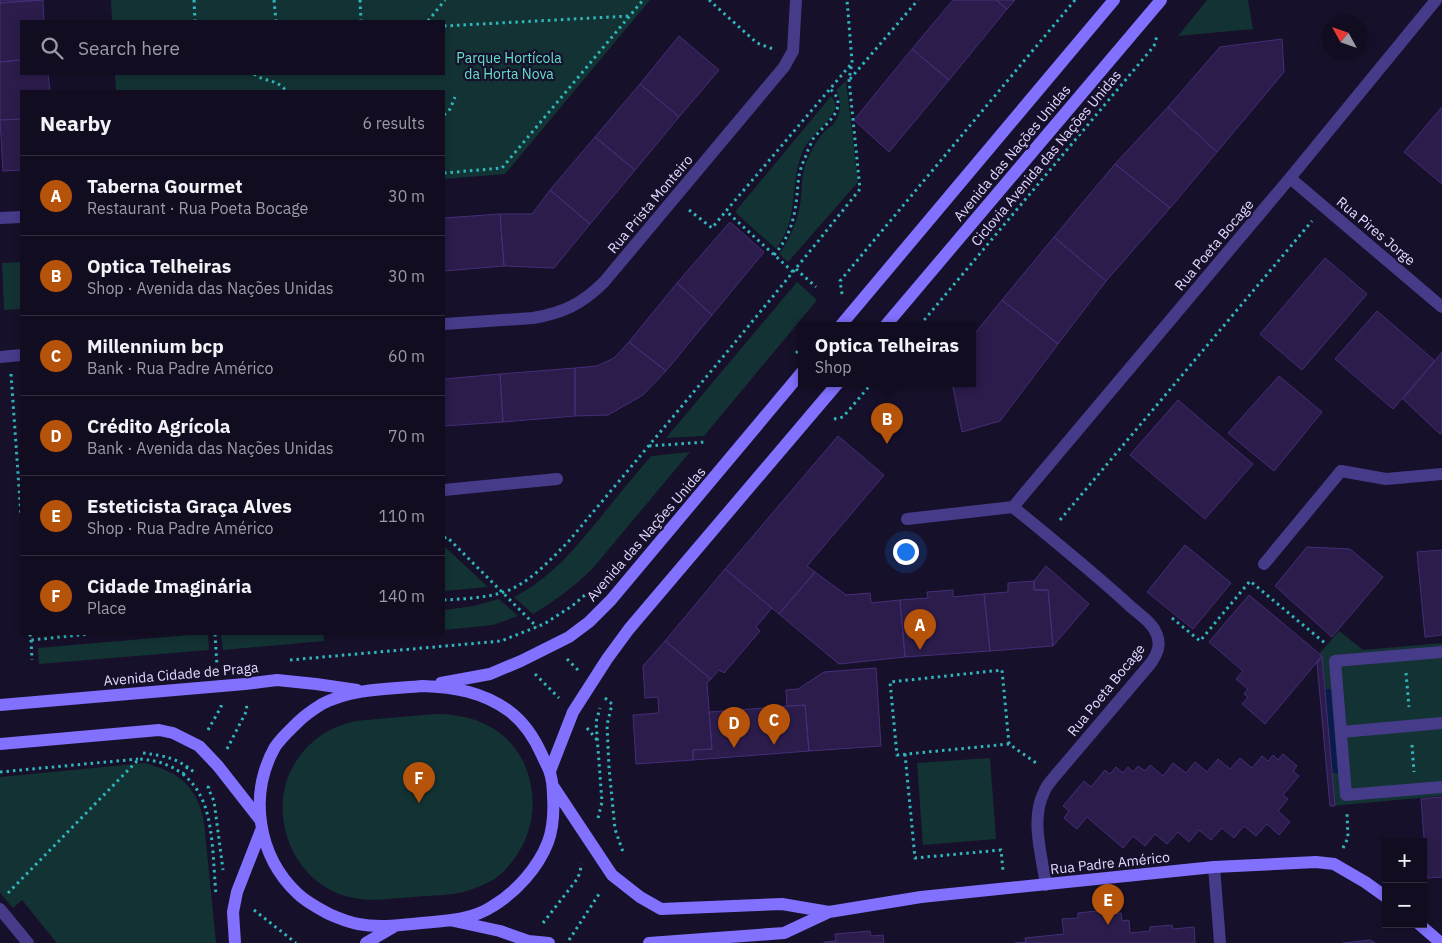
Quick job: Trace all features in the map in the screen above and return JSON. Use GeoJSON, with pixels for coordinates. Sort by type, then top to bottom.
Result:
{"type":"FeatureCollection","features":[{"type":"Feature","properties":{"kind":"main road","name":"Avenida das Nações Unidas"},"geometry":{"type":"LineString","coordinates":[[845,322],[1114,0]]}},
{"type":"Feature","properties":{"kind":"main road","name":"Avenida das Nações Unidas"},"geometry":{"type":"LineString","coordinates":[[889,322],[1161,0]]}},
{"type":"Feature","properties":{"kind":"main road","name":"Avenida das Nações Unidas"},"geometry":{"type":"LineString","coordinates":[[423,686],[490,674],[521,661],[569,636],[589,622],[612,600],[798,377]]}},
{"type":"Feature","properties":{"kind":"main road"},"geometry":{"type":"LineString","coordinates":[[550,771],[572,712],[607,659],[835,387]]}},
{"type":"Feature","properties":{"kind":"main road","name":"Avenida Cidade de Praga"},"geometry":{"type":"LineString","coordinates":[[0,705],[277,680],[364,691]]}},
{"type":"Feature","properties":{"kind":"main road"},"geometry":{"type":"LineString","coordinates":[[423,686],[446,687],[470,692],[490,700],[509,711],[523,723],[534,738],[550,771],[554,812],[548,842],[538,862],[511,893],[491,907],[472,916],[396,926],[357,924],[336,917],[316,907],[298,895],[281,876],[272,862],[265,845],[259,805],[261,785],[266,767],[276,746],[287,732],[322,704],[341,696],[364,691],[423,686]]}},
{"type":"Feature","properties":{"kind":"main road"},"geometry":{"type":"LineString","coordinates":[[0,744],[159,730],[173,733],[199,746],[218,766],[261,825]]}},
{"type":"Feature","properties":{"kind":"main road","name":"Rua Padre Américo"},"geometry":{"type":"LineString","coordinates":[[552,784],[612,875],[640,897],[660,908],[782,904],[829,912]]}},
{"type":"Feature","properties":{"kind":"main road"},"geometry":{"type":"LineString","coordinates":[[235,943],[233,912],[237,892],[261,825]]}},
{"type":"Feature","properties":{"kind":"main road","name":"Rua Padre Américo"},"geometry":{"type":"LineString","coordinates":[[649,943],[784,933],[829,912],[921,898],[1214,867],[1316,862],[1334,864],[1366,882],[1382,894]]}},
{"type":"Feature","properties":{"kind":"main road"},"geometry":{"type":"LineString","coordinates":[[451,920],[500,931],[528,942],[549,943]]}},
{"type":"Feature","properties":{"kind":"main road"},"geometry":{"type":"LineString","coordinates":[[366,943],[396,926]]}},
{"type":"Feature","properties":{"kind":"main road"},"geometry":{"type":"LineString","coordinates":[[1424,928],[1441,943]]}},
{"type":"Feature","properties":{"kind":"street","name":"Rua Prista Monteiro"},"geometry":{"type":"LineString","coordinates":[[445,324],[533,318],[560,312],[572,307],[594,292],[784,67],[791,56],[796,0]]}},
{"type":"Feature","properties":{"kind":"street","name":"Rua Poeta Bocage"},"geometry":{"type":"LineString","coordinates":[[1046,885],[1037,814],[1044,792],[1055,776],[1151,663],[1158,650],[1159,642],[1157,633],[1152,626],[1014,507],[1290,178],[1436,0]]}},
{"type":"Feature","properties":{"kind":"street","name":"Rua Pires Jorge"},"geometry":{"type":"LineString","coordinates":[[1290,178],[1442,307]]}},
{"type":"Feature","properties":{"kind":"street"},"geometry":{"type":"LineString","coordinates":[[0,218],[20,217]]}},
{"type":"Feature","properties":{"kind":"street"},"geometry":{"type":"LineString","coordinates":[[1264,564],[1341,471],[1386,479],[1442,474]]}},
{"type":"Feature","properties":{"kind":"street"},"geometry":{"type":"LineString","coordinates":[[445,490],[557,479]]}},
{"type":"Feature","properties":{"kind":"street"},"geometry":{"type":"LineString","coordinates":[[907,519],[1014,507]]}},
{"type":"Feature","properties":{"kind":"street"},"geometry":{"type":"LineString","coordinates":[[1442,652],[1335,661],[1346,796],[1442,786]]}},
{"type":"Feature","properties":{"kind":"street"},"geometry":{"type":"LineString","coordinates":[[1341,732],[1442,723]]}},
{"type":"Feature","properties":{"kind":"street"},"geometry":{"type":"LineString","coordinates":[[1214,867],[1220,943]]}},
{"type":"Feature","properties":{"kind":"street"},"geometry":{"type":"LineString","coordinates":[[2,912],[28,943]]}},
{"type":"Feature","properties":{"kind":"path"},"geometry":{"type":"LineString","coordinates":[[194,0],[195,20]]}},
{"type":"Feature","properties":{"kind":"path"},"geometry":{"type":"LineString","coordinates":[[274,0],[276,20]]}},
{"type":"Feature","properties":{"kind":"path"},"geometry":{"type":"LineString","coordinates":[[360,0],[361,20]]}},
{"type":"Feature","properties":{"kind":"path"},"geometry":{"type":"LineString","coordinates":[[429,20],[446,0]]}},
{"type":"Feature","properties":{"kind":"path"},"geometry":{"type":"LineString","coordinates":[[445,173],[502,168],[643,0]]}},
{"type":"Feature","properties":{"kind":"path"},"geometry":{"type":"LineString","coordinates":[[709,0],[757,43],[791,56]]}},
{"type":"Feature","properties":{"kind":"path"},"geometry":{"type":"LineString","coordinates":[[445,600],[474,598],[502,592],[522,582],[544,566],[568,542],[860,189],[849,80],[852,62],[847,0]]}},
{"type":"Feature","properties":{"kind":"path"},"geometry":{"type":"LineString","coordinates":[[849,80],[918,0]]}},
{"type":"Feature","properties":{"kind":"path"},"geometry":{"type":"LineString","coordinates":[[842,296],[840,281],[1075,0]]}},
{"type":"Feature","properties":{"kind":"path"},"geometry":{"type":"LineString","coordinates":[[445,26],[630,16]]}},
{"type":"Feature","properties":{"kind":"path","name":"Ciclovia Avenida das Nações Unidas"},"geometry":{"type":"LineString","coordinates":[[923,322],[1154,46],[1157,36]]}},
{"type":"Feature","properties":{"kind":"path"},"geometry":{"type":"LineString","coordinates":[[675,198],[712,228],[852,62]]}},
{"type":"Feature","properties":{"kind":"path"},"geometry":{"type":"LineString","coordinates":[[255,75],[276,82],[285,90]]}},
{"type":"Feature","properties":{"kind":"path"},"geometry":{"type":"LineString","coordinates":[[774,255],[782,246],[794,220],[800,169],[809,147],[813,140],[833,119],[837,108],[837,99],[830,89]]}},
{"type":"Feature","properties":{"kind":"path"},"geometry":{"type":"LineString","coordinates":[[445,115],[455,98]]}},
{"type":"Feature","properties":{"kind":"path"},"geometry":{"type":"LineString","coordinates":[[1058,523],[1324,206]]}},
{"type":"Feature","properties":{"kind":"path"},"geometry":{"type":"LineString","coordinates":[[726,211],[774,255],[816,287]]}},
{"type":"Feature","properties":{"kind":"path"},"geometry":{"type":"LineString","coordinates":[[10,356],[20,501]]}},
{"type":"Feature","properties":{"kind":"path"},"geometry":{"type":"LineString","coordinates":[[648,446],[706,442]]}},
{"type":"Feature","properties":{"kind":"path"},"geometry":{"type":"LineString","coordinates":[[1169,616],[1200,642],[1250,581],[1346,660]]}},
{"type":"Feature","properties":{"kind":"path"},"geometry":{"type":"LineString","coordinates":[[283,661],[500,641],[544,624],[592,590]]}},
{"type":"Feature","properties":{"kind":"path"},"geometry":{"type":"LineString","coordinates":[[30,635],[32,660]]}},
{"type":"Feature","properties":{"kind":"path"},"geometry":{"type":"LineString","coordinates":[[31,640],[80,635]]}},
{"type":"Feature","properties":{"kind":"path"},"geometry":{"type":"LineString","coordinates":[[183,774],[221,707],[215,635]]}},
{"type":"Feature","properties":{"kind":"path"},"geometry":{"type":"LineString","coordinates":[[1009,744],[1002,670],[890,682],[897,755],[1009,744],[1055,776]]}},
{"type":"Feature","properties":{"kind":"path"},"geometry":{"type":"LineString","coordinates":[[533,673],[560,700]]}},
{"type":"Feature","properties":{"kind":"path"},"geometry":{"type":"LineString","coordinates":[[208,788],[246,710],[245,684]]}},
{"type":"Feature","properties":{"kind":"path"},"geometry":{"type":"LineString","coordinates":[[597,740],[602,802],[597,820]]}},
{"type":"Feature","properties":{"kind":"path"},"geometry":{"type":"LineString","coordinates":[[139,753],[167,756],[188,767],[199,777]]}},
{"type":"Feature","properties":{"kind":"path"},"geometry":{"type":"LineString","coordinates":[[905,754],[915,858],[1001,850],[1004,889]]}},
{"type":"Feature","properties":{"kind":"path"},"geometry":{"type":"LineString","coordinates":[[2,912],[3,898],[139,759]]}},
{"type":"Feature","properties":{"kind":"path"},"geometry":{"type":"LineString","coordinates":[[0,772],[139,759],[161,762],[173,767],[195,786],[209,817],[216,903]]}},
{"type":"Feature","properties":{"kind":"path"},"geometry":{"type":"LineString","coordinates":[[203,782],[214,801],[224,876]]}},
{"type":"Feature","properties":{"kind":"path"},"geometry":{"type":"LineString","coordinates":[[1334,864],[1348,838],[1346,796]]}},
{"type":"Feature","properties":{"kind":"path"},"geometry":{"type":"LineString","coordinates":[[538,930],[578,878]]}},
{"type":"Feature","properties":{"kind":"path"},"geometry":{"type":"LineString","coordinates":[[258,914],[296,943]]}},
{"type":"Feature","properties":{"kind":"green space","name":"Parque Hortícola da Horta Nova"},"geometry":{"type":"Polygon","coordinates":[[[111,0],[650,0],[505,174],[445,179],[445,90],[116,90],[115,75],[445,75],[445,20],[112,20],[111,0]]]}},
{"type":"Feature","properties":{"kind":"green space"},"geometry":{"type":"Polygon","coordinates":[[[1207,0],[1248,0],[1253,29],[1178,36],[1207,0]]]}},
{"type":"Feature","properties":{"kind":"green space"},"geometry":{"type":"Polygon","coordinates":[[[846,81],[858,182],[788,262],[779,254],[791,234],[796,220],[805,166],[817,141],[839,115],[840,106],[836,90],[846,81]]]}},
{"type":"Feature","properties":{"kind":"green space"},"geometry":{"type":"Polygon","coordinates":[[[831,96],[836,107],[802,153],[798,165],[788,226],[776,249],[735,212],[831,96]]]}},
{"type":"Feature","properties":{"kind":"green space"},"geometry":{"type":"Polygon","coordinates":[[[20,262],[20,309],[4,310],[2,263],[20,262]]]}},
{"type":"Feature","properties":{"kind":"green space"},"geometry":{"type":"Polygon","coordinates":[[[797,282],[817,300],[704,436],[666,438],[797,282]]]}},
{"type":"Feature","properties":{"kind":"green space"},"geometry":{"type":"Polygon","coordinates":[[[690,452],[593,568],[572,587],[533,614],[514,597],[528,589],[564,560],[651,456],[690,452]]]}},
{"type":"Feature","properties":{"kind":"green space"},"geometry":{"type":"Polygon","coordinates":[[[445,547],[488,587],[445,591],[445,547]]]}},
{"type":"Feature","properties":{"kind":"green space"},"geometry":{"type":"Polygon","coordinates":[[[499,599],[518,616],[493,625],[445,630],[445,610],[474,606],[499,599]]]}},
{"type":"Feature","properties":{"kind":"green space"},"geometry":{"type":"Polygon","coordinates":[[[1339,631],[1363,650],[1442,643],[1442,796],[1330,806],[1317,663],[1322,657],[1319,654],[1339,631]]]}},
{"type":"Feature","properties":{"kind":"green space"},"geometry":{"type":"Polygon","coordinates":[[[208,635],[209,650],[39,664],[38,648],[208,635]]]}},
{"type":"Feature","properties":{"kind":"green space"},"geometry":{"type":"Polygon","coordinates":[[[221,635],[323,635],[324,641],[223,650],[221,635]]]}},
{"type":"Feature","properties":{"kind":"green space"},"geometry":{"type":"Polygon","coordinates":[[[435,714],[461,716],[486,724],[507,739],[516,749],[528,774],[533,801],[530,827],[519,852],[511,863],[494,879],[467,891],[454,894],[369,900],[354,898],[336,892],[319,883],[306,871],[295,856],[283,820],[286,783],[301,755],[316,739],[345,724],[361,720],[435,714]]]}},
{"type":"Feature","properties":{"kind":"green space"},"geometry":{"type":"Polygon","coordinates":[[[990,758],[996,839],[923,845],[917,763],[990,758]]]}},
{"type":"Feature","properties":{"kind":"green space"},"geometry":{"type":"Polygon","coordinates":[[[145,763],[168,771],[177,777],[185,783],[197,799],[204,822],[216,943],[57,943],[22,900],[13,908],[0,893],[0,777],[145,763]]]}},
{"type":"Feature","properties":{"kind":"water"},"geometry":{"type":"Polygon","coordinates":[[[1325,689],[1331,689],[1338,773],[1332,773],[1325,689]]]}},
{"type":"Feature","properties":{"kind":"building"},"geometry":{"type":"Polygon","coordinates":[[[0,0],[41,0],[0,3],[0,0]]]}},
{"type":"Feature","properties":{"kind":"building"},"geometry":{"type":"Polygon","coordinates":[[[43,0],[44,20],[20,20],[20,60],[0,62],[0,3],[43,0]]]}},
{"type":"Feature","properties":{"kind":"building"},"geometry":{"type":"Polygon","coordinates":[[[953,0],[996,0],[1007,9],[949,80],[912,49],[953,0]]]}},
{"type":"Feature","properties":{"kind":"building"},"geometry":{"type":"Polygon","coordinates":[[[996,0],[1015,0],[1007,9],[996,0]]]}},
{"type":"Feature","properties":{"kind":"building"},"geometry":{"type":"Polygon","coordinates":[[[679,36],[719,70],[679,117],[640,84],[679,36]]]}},
{"type":"Feature","properties":{"kind":"building"},"geometry":{"type":"Polygon","coordinates":[[[1282,39],[1284,72],[1217,152],[1168,107],[1220,47],[1282,39]]]}},
{"type":"Feature","properties":{"kind":"building"},"geometry":{"type":"Polygon","coordinates":[[[912,49],[949,80],[889,152],[854,120],[912,49]]]}},
{"type":"Feature","properties":{"kind":"building"},"geometry":{"type":"Polygon","coordinates":[[[20,60],[20,75],[48,75],[50,90],[20,90],[20,119],[0,120],[0,62],[20,60]]]}},
{"type":"Feature","properties":{"kind":"building"},"geometry":{"type":"Polygon","coordinates":[[[640,84],[679,117],[635,170],[595,137],[640,84]]]}},
{"type":"Feature","properties":{"kind":"building"},"geometry":{"type":"Polygon","coordinates":[[[1168,107],[1217,152],[1170,208],[1115,164],[1168,107]]]}},
{"type":"Feature","properties":{"kind":"building"},"geometry":{"type":"Polygon","coordinates":[[[1442,107],[1442,184],[1404,152],[1442,107]]]}},
{"type":"Feature","properties":{"kind":"building"},"geometry":{"type":"Polygon","coordinates":[[[20,119],[20,170],[3,171],[0,120],[20,119]]]}},
{"type":"Feature","properties":{"kind":"building"},"geometry":{"type":"Polygon","coordinates":[[[595,137],[635,170],[590,224],[550,190],[595,137]]]}},
{"type":"Feature","properties":{"kind":"building"},"geometry":{"type":"Polygon","coordinates":[[[1115,164],[1170,208],[1106,281],[1054,237],[1115,164]]]}},
{"type":"Feature","properties":{"kind":"building"},"geometry":{"type":"Polygon","coordinates":[[[550,190],[590,224],[554,268],[504,266],[500,214],[532,214],[550,190]]]}},
{"type":"Feature","properties":{"kind":"building"},"geometry":{"type":"Polygon","coordinates":[[[500,214],[504,266],[445,271],[445,218],[500,214]]]}},
{"type":"Feature","properties":{"kind":"building"},"geometry":{"type":"Polygon","coordinates":[[[730,222],[764,252],[712,315],[677,283],[730,222]]]}},
{"type":"Feature","properties":{"kind":"building"},"geometry":{"type":"Polygon","coordinates":[[[1054,237],[1106,281],[1058,344],[1002,300],[1054,237]]]}},
{"type":"Feature","properties":{"kind":"building"},"geometry":{"type":"Polygon","coordinates":[[[1325,258],[1367,294],[1302,370],[1260,334],[1325,258]]]}},
{"type":"Feature","properties":{"kind":"building"},"geometry":{"type":"Polygon","coordinates":[[[677,283],[712,315],[666,371],[629,342],[677,283]]]}},
{"type":"Feature","properties":{"kind":"building"},"geometry":{"type":"Polygon","coordinates":[[[1002,300],[1058,344],[1000,421],[962,432],[953,387],[976,387],[976,332],[1002,300]]]}},
{"type":"Feature","properties":{"kind":"building"},"geometry":{"type":"Polygon","coordinates":[[[1377,311],[1435,361],[1393,409],[1335,359],[1377,311]]]}},
{"type":"Feature","properties":{"kind":"building"},"geometry":{"type":"Polygon","coordinates":[[[629,342],[666,371],[643,395],[608,415],[575,416],[575,368],[597,366],[614,358],[629,342]]]}},
{"type":"Feature","properties":{"kind":"building"},"geometry":{"type":"Polygon","coordinates":[[[1442,352],[1442,433],[1440,434],[1403,399],[1442,352]]]}},
{"type":"Feature","properties":{"kind":"building"},"geometry":{"type":"Polygon","coordinates":[[[575,368],[575,416],[503,422],[500,374],[575,368]]]}},
{"type":"Feature","properties":{"kind":"building"},"geometry":{"type":"Polygon","coordinates":[[[500,374],[503,422],[445,426],[445,379],[500,374]]]}},
{"type":"Feature","properties":{"kind":"building"},"geometry":{"type":"Polygon","coordinates":[[[1279,376],[1322,412],[1274,471],[1228,433],[1279,376]]]}},
{"type":"Feature","properties":{"kind":"building"},"geometry":{"type":"Polygon","coordinates":[[[1178,400],[1253,464],[1205,519],[1130,455],[1178,400]]]}},
{"type":"Feature","properties":{"kind":"building"},"geometry":{"type":"Polygon","coordinates":[[[838,436],[884,475],[807,566],[815,572],[779,614],[725,569],[838,436]]]}},
{"type":"Feature","properties":{"kind":"building"},"geometry":{"type":"Polygon","coordinates":[[[1185,545],[1231,583],[1193,629],[1147,592],[1185,545]]]}},
{"type":"Feature","properties":{"kind":"building"},"geometry":{"type":"Polygon","coordinates":[[[1307,547],[1350,549],[1383,577],[1332,637],[1275,586],[1307,547]]]}},
{"type":"Feature","properties":{"kind":"building"},"geometry":{"type":"Polygon","coordinates":[[[1442,550],[1442,635],[1425,637],[1417,552],[1442,550]]]}},
{"type":"Feature","properties":{"kind":"building"},"geometry":{"type":"Polygon","coordinates":[[[1046,566],[1089,604],[1053,646],[1048,590],[1034,590],[1034,581],[1046,566]]]}},
{"type":"Feature","properties":{"kind":"building"},"geometry":{"type":"Polygon","coordinates":[[[725,569],[772,608],[756,627],[760,631],[724,673],[719,670],[711,679],[665,641],[725,569]]]}},
{"type":"Feature","properties":{"kind":"building"},"geometry":{"type":"Polygon","coordinates":[[[815,572],[846,595],[870,593],[871,603],[900,600],[905,657],[839,664],[779,614],[815,572]]]}},
{"type":"Feature","properties":{"kind":"building"},"geometry":{"type":"Polygon","coordinates":[[[1034,581],[1034,590],[1048,590],[1053,646],[990,651],[984,594],[1008,592],[1008,583],[1034,581]]]}},
{"type":"Feature","properties":{"kind":"building"},"geometry":{"type":"Polygon","coordinates":[[[953,590],[953,597],[984,594],[990,651],[905,657],[900,600],[928,598],[927,592],[953,590]]]}},
{"type":"Feature","properties":{"kind":"building"},"geometry":{"type":"Polygon","coordinates":[[[1249,595],[1322,656],[1265,724],[1242,704],[1248,697],[1244,694],[1248,689],[1236,679],[1243,671],[1209,642],[1249,595]]]}},
{"type":"Feature","properties":{"kind":"building"},"geometry":{"type":"Polygon","coordinates":[[[665,641],[711,679],[707,683],[712,749],[693,750],[693,760],[636,764],[633,715],[659,713],[658,697],[645,698],[643,666],[665,641]]]}},
{"type":"Feature","properties":{"kind":"building"},"geometry":{"type":"Polygon","coordinates":[[[1322,656],[1335,806],[1330,806],[1317,663],[1322,656]]]}},
{"type":"Feature","properties":{"kind":"building"},"geometry":{"type":"Polygon","coordinates":[[[876,668],[881,746],[809,751],[805,705],[787,706],[786,690],[798,689],[824,672],[876,668]]]}},
{"type":"Feature","properties":{"kind":"building"},"geometry":{"type":"Polygon","coordinates":[[[805,705],[809,751],[693,760],[693,750],[712,749],[709,712],[805,705]]]}},
{"type":"Feature","properties":{"kind":"building"},"geometry":{"type":"Polygon","coordinates":[[[1283,754],[1297,766],[1293,771],[1299,776],[1283,795],[1288,799],[1278,811],[1290,822],[1279,835],[1267,824],[1256,836],[1244,826],[1234,838],[1222,828],[1211,840],[1199,830],[1189,842],[1178,832],[1167,844],[1155,834],[1145,846],[1133,836],[1123,848],[1087,817],[1077,829],[1064,818],[1069,811],[1063,806],[1084,781],[1091,787],[1105,770],[1110,774],[1116,767],[1123,773],[1128,767],[1133,772],[1138,766],[1145,771],[1150,765],[1163,776],[1173,763],[1186,773],[1195,762],[1207,772],[1218,759],[1230,769],[1240,758],[1252,768],[1262,756],[1268,761],[1273,755],[1278,760],[1283,754]]]}},
{"type":"Feature","properties":{"kind":"building"},"geometry":{"type":"Polygon","coordinates":[[[1442,797],[1442,877],[1427,878],[1427,838],[1424,838],[1421,799],[1442,797]]]}},
{"type":"Feature","properties":{"kind":"building"},"geometry":{"type":"Polygon","coordinates":[[[1106,910],[1106,915],[1121,913],[1122,921],[1129,920],[1130,933],[1150,931],[1150,927],[1172,925],[1173,929],[1194,927],[1195,943],[1015,943],[1026,942],[1025,938],[1064,934],[1062,919],[1078,918],[1078,913],[1106,910]]]}},
{"type":"Feature","properties":{"kind":"building"},"geometry":{"type":"Polygon","coordinates":[[[870,931],[871,936],[883,935],[884,943],[824,943],[836,941],[835,934],[870,931]]]}},
{"type":"Feature","properties":{"kind":"building"},"geometry":{"type":"Polygon","coordinates":[[[1370,940],[1375,943],[1343,943],[1370,940]]]}},
{"type":"Feature","properties":{"kind":"place","name":"Optica Telheiras"},"geometry":{"type":"Point","coordinates":[887,444]}},
{"type":"Feature","properties":{"kind":"place","name":"Taberna Gourmet"},"geometry":{"type":"Point","coordinates":[920,650]}},
{"type":"Feature","properties":{"kind":"place","name":"Millennium bcp"},"geometry":{"type":"Point","coordinates":[774,745]}},
{"type":"Feature","properties":{"kind":"place","name":"Crédito Agrícola"},"geometry":{"type":"Point","coordinates":[734,748]}},
{"type":"Feature","properties":{"kind":"place","name":"Cidade Imaginária"},"geometry":{"type":"Point","coordinates":[419,803]}},
{"type":"Feature","properties":{"kind":"place","name":"Esteticista Graça Alves"},"geometry":{"type":"Point","coordinates":[1108,925]}}]}
